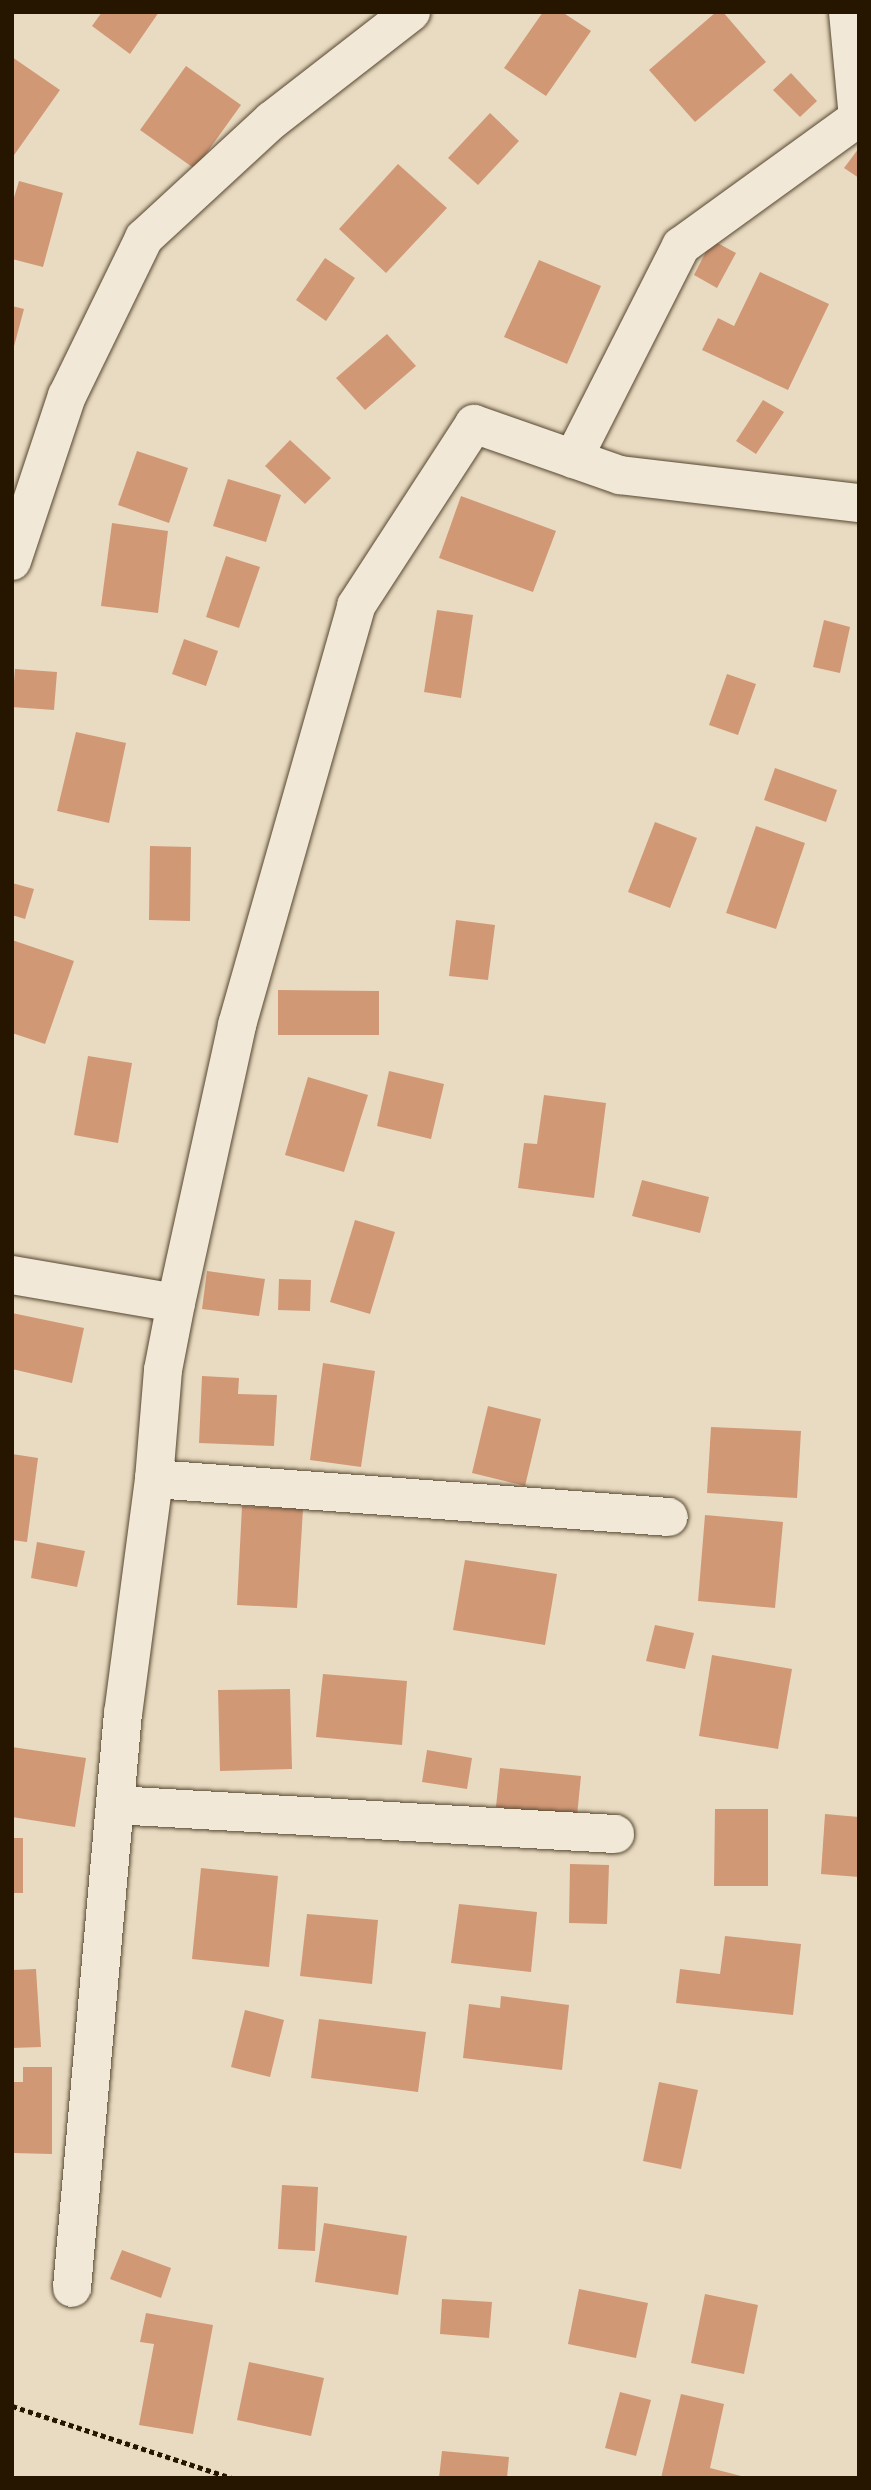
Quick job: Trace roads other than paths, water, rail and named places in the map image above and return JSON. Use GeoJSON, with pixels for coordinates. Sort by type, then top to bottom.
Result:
{"type":"FeatureCollection","features":[{"type":"Feature","properties":{"kind":"street"},"geometry":{"type":"LineString","coordinates":[[12,561],[67,396],[144,238],[272,120],[411,12]]}},
{"type":"Feature","properties":{"kind":"street"},"geometry":{"type":"LineString","coordinates":[[573,459],[681,246],[858,118],[848,12]]}},
{"type":"Feature","properties":{"kind":"street"},"geometry":{"type":"LineString","coordinates":[[72,2288],[123,1713],[154,1479],[163,1370],[237,1024],[356,606],[474,424],[620,475],[859,503]]}},
{"type":"Feature","properties":{"kind":"street"},"geometry":{"type":"LineString","coordinates":[[12,1275],[176,1303]]}},
{"type":"Feature","properties":{"kind":"street"},"geometry":{"type":"LineString","coordinates":[[154,1479],[669,1517]]}},
{"type":"Feature","properties":{"kind":"street"},"geometry":{"type":"LineString","coordinates":[[115,1805],[615,1834]]}}]}
